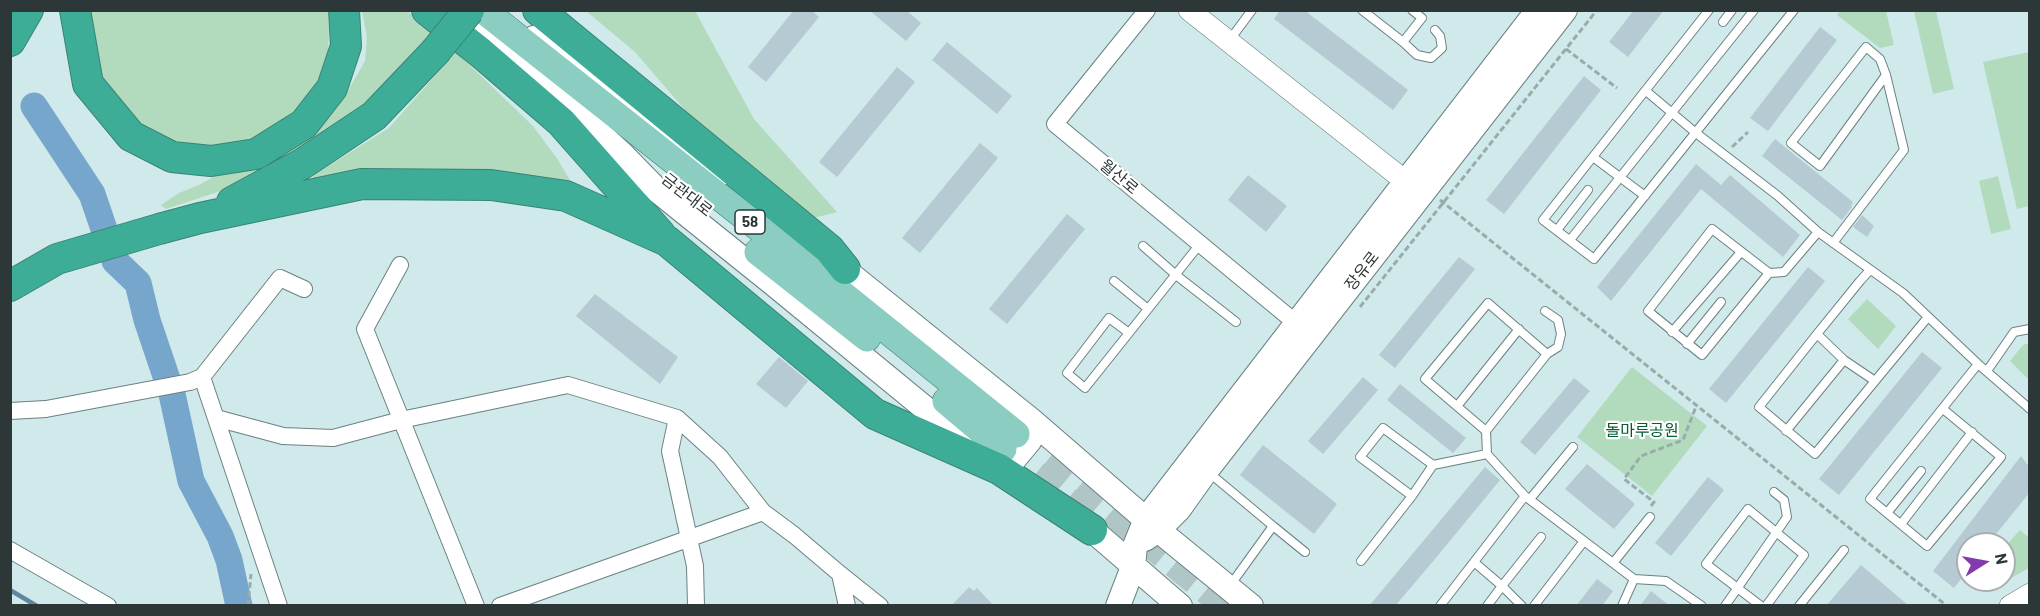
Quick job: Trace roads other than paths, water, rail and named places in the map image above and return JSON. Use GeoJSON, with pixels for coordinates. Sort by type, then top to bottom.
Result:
{"type":"FeatureCollection","features":[{"type":"Feature","properties":{"kind":"highway"},"geometry":{"type":"LineString","coordinates":[[10,41],[28,10]]}},
{"type":"Feature","properties":{"kind":"highway"},"geometry":{"type":"LineString","coordinates":[[75,10],[88,84],[131,135],[172,157],[211,161],[256,154],[304,124],[332,88],[346,46],[344,10]]}},
{"type":"Feature","properties":{"kind":"highway"},"geometry":{"type":"LineString","coordinates":[[427,10],[561,122],[667,242],[875,414],[1012,443],[1092,530]]}},
{"type":"Feature","properties":{"kind":"highway"},"geometry":{"type":"LineString","coordinates":[[200,218],[303,164],[374,116],[435,52],[469,10]]}},
{"type":"Feature","properties":{"kind":"highway"},"geometry":{"type":"LineString","coordinates":[[538,10],[829,249],[845,269]]}},
{"type":"Feature","properties":{"kind":"highway"},"geometry":{"type":"LineString","coordinates":[[10,286],[57,260],[200,218],[362,184],[491,185],[567,196],[667,242]]}},
{"type":"Feature","properties":{"kind":"main road","name":"금관대로"},"geometry":{"type":"LineString","coordinates":[[454,10],[933,390],[1012,443]]}},
{"type":"Feature","properties":{"kind":"main road","name":"금관대로"},"geometry":{"type":"LineString","coordinates":[[484,10],[826,281],[1012,443]]}},
{"type":"Feature","properties":{"kind":"main road"},"geometry":{"type":"LineString","coordinates":[[484,10],[537,39],[574,63],[684,150],[845,269],[1012,443],[1152,525],[1251,606]]}},
{"type":"Feature","properties":{"kind":"main road","name":"장유로"},"geometry":{"type":"LineString","coordinates":[[1152,525],[1296,322],[1427,194],[1538,10]]}},
{"type":"Feature","properties":{"kind":"main road","name":"장유로"},"geometry":{"type":"LineString","coordinates":[[1152,525],[1179,509],[1206,471],[1427,194],[1564,10]]}},
{"type":"Feature","properties":{"kind":"main road"},"geometry":{"type":"LineString","coordinates":[[1118,606],[1134,556],[1152,525]]}},
{"type":"Feature","properties":{"kind":"main road"},"geometry":{"type":"LineString","coordinates":[[1092,530],[1134,556],[1180,606]]}},
{"type":"Feature","properties":{"kind":"street","name":"월산로"},"geometry":{"type":"LineString","coordinates":[[1147,10],[1055,124],[1296,322]]}},
{"type":"Feature","properties":{"kind":"street"},"geometry":{"type":"LineString","coordinates":[[1189,10],[1427,194]]}},
{"type":"Feature","properties":{"kind":"street"},"geometry":{"type":"LineString","coordinates":[[400,265],[365,329],[476,606]]}},
{"type":"Feature","properties":{"kind":"street"},"geometry":{"type":"LineString","coordinates":[[10,411],[46,409],[196,380],[280,278],[304,289]]}},
{"type":"Feature","properties":{"kind":"street"},"geometry":{"type":"LineString","coordinates":[[196,380],[216,418],[279,606]]}},
{"type":"Feature","properties":{"kind":"street"},"geometry":{"type":"LineString","coordinates":[[216,418],[283,436],[333,438],[401,420],[568,385],[676,418],[720,457],[763,512],[795,535],[880,606]]}},
{"type":"Feature","properties":{"kind":"street"},"geometry":{"type":"LineString","coordinates":[[676,418],[670,451],[695,566],[696,606]]}},
{"type":"Feature","properties":{"kind":"street"},"geometry":{"type":"LineString","coordinates":[[500,606],[763,512]]}},
{"type":"Feature","properties":{"kind":"street"},"geometry":{"type":"LineString","coordinates":[[10,550],[108,606]]}},
{"type":"Feature","properties":{"kind":"street"},"geometry":{"type":"LineString","coordinates":[[840,574],[847,606]]}},
{"type":"Feature","properties":{"kind":"street"},"geometry":{"type":"LineString","coordinates":[[2010,606],[2030,594]]}},
{"type":"Feature","properties":{"kind":"lane"},"geometry":{"type":"LineString","coordinates":[[1228,42],[1252,10]]}},
{"type":"Feature","properties":{"kind":"lane"},"geometry":{"type":"LineString","coordinates":[[1362,10],[1417,55],[1431,58],[1442,48],[1440,36],[1435,30]]}},
{"type":"Feature","properties":{"kind":"lane"},"geometry":{"type":"LineString","coordinates":[[1403,42],[1422,18],[1412,10]]}},
{"type":"Feature","properties":{"kind":"lane"},"geometry":{"type":"LineString","coordinates":[[1709,10],[1544,220],[1594,260],[1794,10]]}},
{"type":"Feature","properties":{"kind":"lane"},"geometry":{"type":"LineString","coordinates":[[1723,22],[1732,10]]}},
{"type":"Feature","properties":{"kind":"lane"},"geometry":{"type":"LineString","coordinates":[[1570,240],[1754,10]]}},
{"type":"Feature","properties":{"kind":"lane"},"geometry":{"type":"LineString","coordinates":[[1833,243],[1904,150],[1886,75],[1880,59],[1866,47],[1791,143],[1820,166],[1886,75]]}},
{"type":"Feature","properties":{"kind":"lane"},"geometry":{"type":"LineString","coordinates":[[1646,92],[1671,114],[1778,196],[1818,232],[1903,293],[1978,364],[2030,409]]}},
{"type":"Feature","properties":{"kind":"lane"},"geometry":{"type":"LineString","coordinates":[[1593,157],[1645,196]]}},
{"type":"Feature","properties":{"kind":"lane"},"geometry":{"type":"LineString","coordinates":[[1557,230],[1588,190]]}},
{"type":"Feature","properties":{"kind":"lane"},"geometry":{"type":"LineString","coordinates":[[1769,273],[1702,356],[1647,311],[1712,229],[1769,273],[1784,272],[1818,232]]}},
{"type":"Feature","properties":{"kind":"lane"},"geometry":{"type":"LineString","coordinates":[[1129,333],[1109,318],[1067,374],[1085,388],[1176,275],[1200,244]]}},
{"type":"Feature","properties":{"kind":"lane"},"geometry":{"type":"LineString","coordinates":[[1143,246],[1236,322]]}},
{"type":"Feature","properties":{"kind":"lane"},"geometry":{"type":"LineString","coordinates":[[1672,332],[1741,252]]}},
{"type":"Feature","properties":{"kind":"lane"},"geometry":{"type":"LineString","coordinates":[[1870,270],[1759,407],[1815,454],[1928,317]]}},
{"type":"Feature","properties":{"kind":"lane"},"geometry":{"type":"LineString","coordinates":[[1114,281],[1148,309]]}},
{"type":"Feature","properties":{"kind":"lane"},"geometry":{"type":"LineString","coordinates":[[1687,344],[1721,302]]}},
{"type":"Feature","properties":{"kind":"lane"},"geometry":{"type":"LineString","coordinates":[[1486,431],[1425,379],[1488,303],[1547,354]]}},
{"type":"Feature","properties":{"kind":"lane"},"geometry":{"type":"LineString","coordinates":[[1545,311],[1558,320],[1561,334],[1558,347],[1547,354],[1486,431],[1487,454],[1528,498],[1634,579],[1666,581],[1702,606]]}},
{"type":"Feature","properties":{"kind":"lane"},"geometry":{"type":"LineString","coordinates":[[1458,405],[1519,329]]}},
{"type":"Feature","properties":{"kind":"lane"},"geometry":{"type":"LineString","coordinates":[[1987,371],[2014,332],[2030,329]]}},
{"type":"Feature","properties":{"kind":"lane"},"geometry":{"type":"LineString","coordinates":[[1817,334],[1844,360],[1875,381]]}},
{"type":"Feature","properties":{"kind":"lane"},"geometry":{"type":"LineString","coordinates":[[1786,430],[1844,360]]}},
{"type":"Feature","properties":{"kind":"lane"},"geometry":{"type":"LineString","coordinates":[[1943,409],[2001,457],[1927,546],[1870,499],[1978,364]]}},
{"type":"Feature","properties":{"kind":"lane"},"geometry":{"type":"LineString","coordinates":[[1412,496],[1360,457],[1383,428],[1433,465]]}},
{"type":"Feature","properties":{"kind":"lane"},"geometry":{"type":"LineString","coordinates":[[1901,525],[1972,432]]}},
{"type":"Feature","properties":{"kind":"lane"},"geometry":{"type":"LineString","coordinates":[[1440,606],[1474,562],[1573,447]]}},
{"type":"Feature","properties":{"kind":"lane"},"geometry":{"type":"LineString","coordinates":[[1361,561],[1433,465],[1487,454]]}},
{"type":"Feature","properties":{"kind":"lane"},"geometry":{"type":"LineString","coordinates":[[1206,471],[1305,552]]}},
{"type":"Feature","properties":{"kind":"lane"},"geometry":{"type":"LineString","coordinates":[[1887,513],[1921,471]]}},
{"type":"Feature","properties":{"kind":"lane"},"geometry":{"type":"LineString","coordinates":[[1725,606],[1787,517],[1784,500],[1774,492]]}},
{"type":"Feature","properties":{"kind":"lane"},"geometry":{"type":"LineString","coordinates":[[1761,606],[1707,564],[1748,509],[1804,555],[1766,606]]}},
{"type":"Feature","properties":{"kind":"lane"},"geometry":{"type":"LineString","coordinates":[[1613,563],[1648,514]]}},
{"type":"Feature","properties":{"kind":"lane"},"geometry":{"type":"LineString","coordinates":[[1228,587],[1273,526]]}},
{"type":"Feature","properties":{"kind":"lane"},"geometry":{"type":"LineString","coordinates":[[1487,606],[1541,537]]}},
{"type":"Feature","properties":{"kind":"lane"},"geometry":{"type":"LineString","coordinates":[[1534,606],[1584,541]]}},
{"type":"Feature","properties":{"kind":"lane"},"geometry":{"type":"LineString","coordinates":[[1799,606],[1844,550]]}},
{"type":"Feature","properties":{"kind":"lane"},"geometry":{"type":"LineString","coordinates":[[1474,562],[1522,606]]}},
{"type":"Feature","properties":{"kind":"lane"},"geometry":{"type":"LineString","coordinates":[[1622,606],[1634,579]]}},
{"type":"Feature","properties":{"kind":"waterway"},"geometry":{"type":"LineString","coordinates":[[34,106],[92,194],[106,235]]}},
{"type":"Feature","properties":{"kind":"waterway"},"geometry":{"type":"LineString","coordinates":[[115,261],[138,283],[147,320],[172,394],[191,481],[220,536],[229,560],[239,606]]}},
{"type":"Feature","properties":{"kind":"waterway"},"geometry":{"type":"LineString","coordinates":[[10,590],[37,606]]}},
{"type":"Feature","properties":{"kind":"tunnel"},"geometry":{"type":"LineString","coordinates":[[1016,434],[1225,606]]}},
{"type":"Feature","properties":{"kind":"tunnel"},"geometry":{"type":"LineString","coordinates":[[1003,449],[1068,500]]}},
{"type":"Feature","properties":{"kind":"park label","name":"돌마루공원"},"geometry":{"type":"Point","coordinates":[1642,431]}}]}
